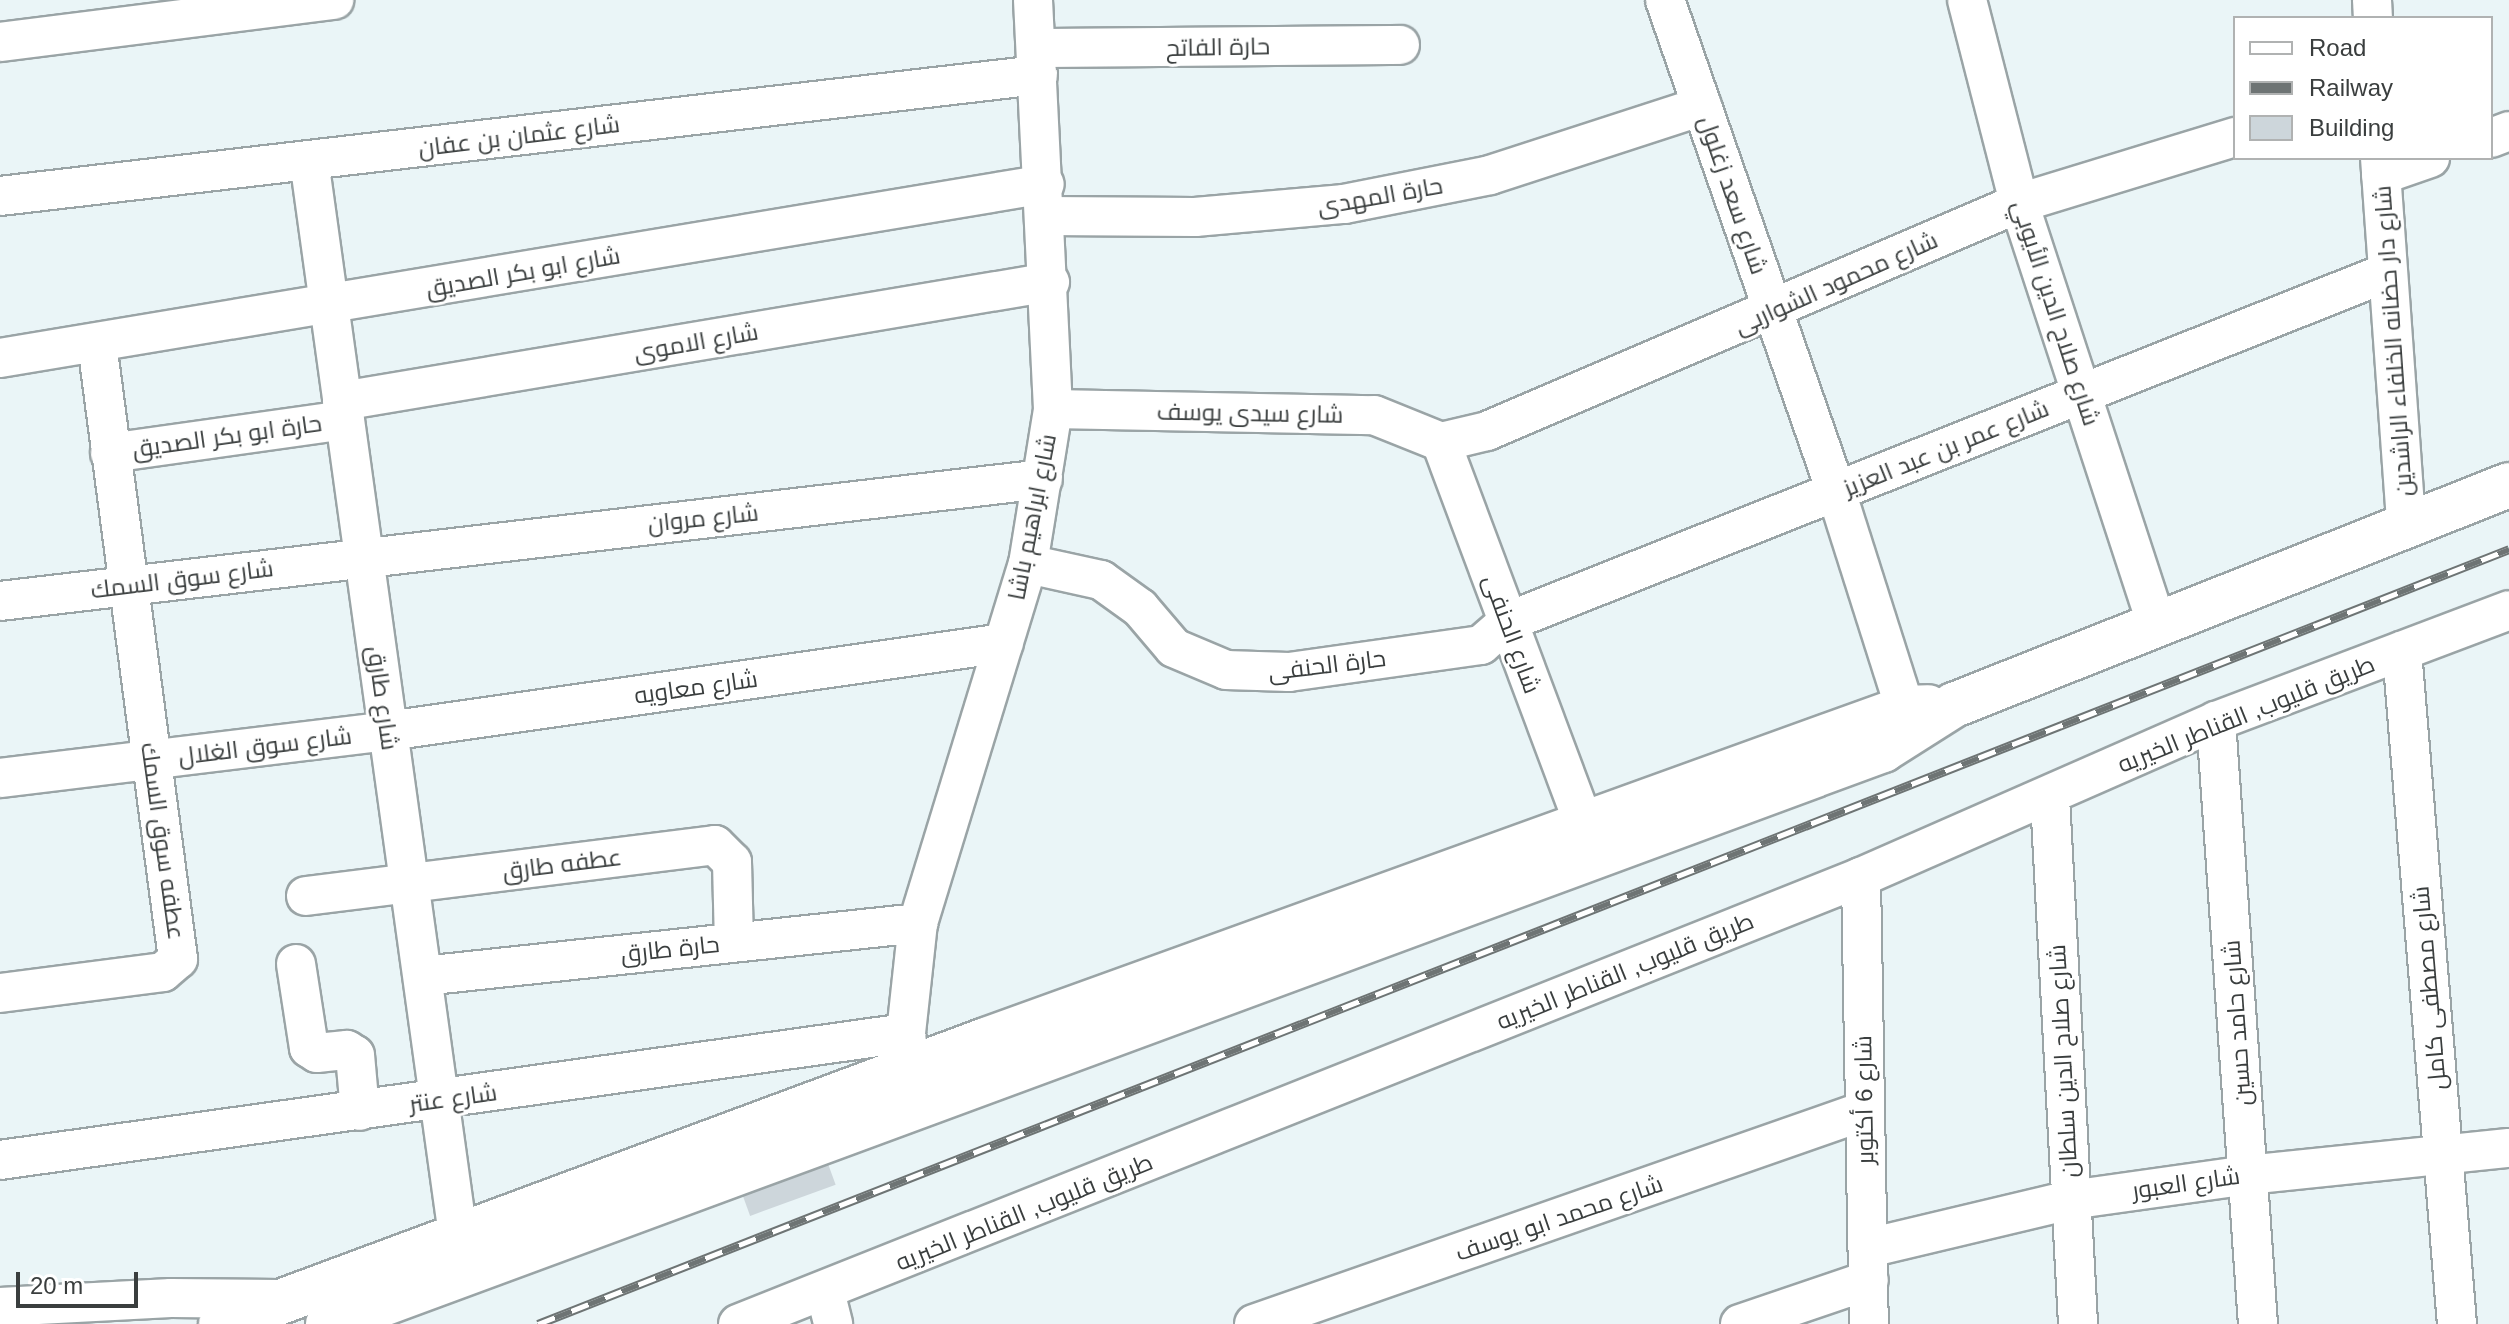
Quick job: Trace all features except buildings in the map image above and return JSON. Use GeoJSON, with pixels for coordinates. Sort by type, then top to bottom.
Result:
{"type":"FeatureCollection","features":[{"type":"Feature","properties":{"kind":"main road"},"geometry":{"type":"LineString","coordinates":[[352,1320],[1883,750],[1954,705],[2156,622],[2509,485]]}},
{"type":"Feature","properties":{"kind":"main road"},"geometry":{"type":"LineString","coordinates":[[221,1324],[458,1235],[908,1050],[1584,825],[1905,708],[1954,705]]}},
{"type":"Feature","properties":{"kind":"street"},"geometry":{"type":"LineString","coordinates":[[0,42],[334,0]]}},
{"type":"Feature","properties":{"kind":"street","name":"شارع ابراهيم باشا"},"geometry":{"type":"LineString","coordinates":[[908,1050],[918,923],[1028,564],[1053,409],[1050,282],[1033,0]]}},
{"type":"Feature","properties":{"kind":"street","name":"شارع سعد زغلول"},"geometry":{"type":"LineString","coordinates":[[1665,0],[1836,491],[1905,708]]}},
{"type":"Feature","properties":{"kind":"street","name":"شارع صلاح الدين الأيوبي"},"geometry":{"type":"LineString","coordinates":[[1967,0],[2019,203],[2156,622]]}},
{"type":"Feature","properties":{"kind":"street","name":"حارة الفاتح"},"geometry":{"type":"LineString","coordinates":[[1037,62],[1400,45]]}},
{"type":"Feature","properties":{"kind":"street","name":"شارع عثمان بن عفان"},"geometry":{"type":"LineString","coordinates":[[0,196],[309,160],[1037,62]]}},
{"type":"Feature","properties":{"kind":"street","name":"حارة المهدى"},"geometry":{"type":"LineString","coordinates":[[1045,200],[1195,217],[1344,204],[1548,160],[1702,106]]}},
{"type":"Feature","properties":{"kind":"street","name":"شارع محمود الشواربى"},"geometry":{"type":"LineString","coordinates":[[1441,442],[1487,431],[1774,311],[2019,203],[2233,138]]}},
{"type":"Feature","properties":{"kind":"street","name":"شارع طارق"},"geometry":{"type":"LineString","coordinates":[[309,160],[458,1235]]}},
{"type":"Feature","properties":{"kind":"street"},"geometry":{"type":"LineString","coordinates":[[2381,166],[2418,160]]}},
{"type":"Feature","properties":{"kind":"street","name":"شارع دار حضانه الخلفاء الراشدين"},"geometry":{"type":"LineString","coordinates":[[2381,166],[2386,273],[2406,523]]}},
{"type":"Feature","properties":{"kind":"street","name":"شارع ابو بكر الصديق"},"geometry":{"type":"LineString","coordinates":[[0,358],[329,305],[1045,200]]}},
{"type":"Feature","properties":{"kind":"street","name":"شارع عمر بن عبد العزيز"},"geometry":{"type":"LineString","coordinates":[[1507,622],[2386,273]]}},
{"type":"Feature","properties":{"kind":"street","name":"شارع الاموى"},"geometry":{"type":"LineString","coordinates":[[343,410],[1050,282]]}},
{"type":"Feature","properties":{"kind":"street","name":"عطفه سوق السمك"},"geometry":{"type":"LineString","coordinates":[[0,993],[163,972],[176,964],[97,344]]}},
{"type":"Feature","properties":{"kind":"street","name":"شارع سيدى يوسف"},"geometry":{"type":"LineString","coordinates":[[1053,409],[1374,415],[1441,442]]}},
{"type":"Feature","properties":{"kind":"street","name":"حارة ابو بكر الصديق"},"geometry":{"type":"LineString","coordinates":[[110,453],[343,410]]}},
{"type":"Feature","properties":{"kind":"street","name":"شارع الحنفى"},"geometry":{"type":"LineString","coordinates":[[1441,442],[1584,825]]}},
{"type":"Feature","properties":{"kind":"street","name":"شارع مروان"},"geometry":{"type":"LineString","coordinates":[[363,556],[1043,479]]}},
{"type":"Feature","properties":{"kind":"street","name":"شارع سوق السمك"},"geometry":{"type":"LineString","coordinates":[[0,601],[363,556]]}},
{"type":"Feature","properties":{"kind":"street","name":"حارة الحنفى"},"geometry":{"type":"LineString","coordinates":[[1028,564],[1101,580],[1140,608],[1174,648],[1199,661],[1251,673],[1481,645],[1507,622]]}},
{"type":"Feature","properties":{"kind":"street","name":"طريق قليوب, القناطر الخيريه"},"geometry":{"type":"LineString","coordinates":[[738,1324],[829,1308],[2050,798],[2216,721],[2509,610]]}},
{"type":"Feature","properties":{"kind":"street","name":"شارع معاويه"},"geometry":{"type":"LineString","coordinates":[[388,731],[1004,643]]}},
{"type":"Feature","properties":{"kind":"street","name":"شارع مصطفى كامل"},"geometry":{"type":"LineString","coordinates":[[2402,651],[2457,1324]]}},
{"type":"Feature","properties":{"kind":"street","name":"شارع حامد حسين"},"geometry":{"type":"LineString","coordinates":[[2216,721],[2258,1324]]}},
{"type":"Feature","properties":{"kind":"street","name":"شارع سوق الغلال"},"geometry":{"type":"LineString","coordinates":[[0,778],[388,731]]}},
{"type":"Feature","properties":{"kind":"street","name":"شارع صلاح الدين سلطان"},"geometry":{"type":"LineString","coordinates":[[2050,798],[2078,1324]]}},
{"type":"Feature","properties":{"kind":"street","name":"عطفه طارق"},"geometry":{"type":"LineString","coordinates":[[306,896],[715,845],[732,862],[734,942]]}},
{"type":"Feature","properties":{"kind":"street","name":"شارع 6 أكتوبر"},"geometry":{"type":"LineString","coordinates":[[1861,877],[1869,1324]]}},
{"type":"Feature","properties":{"kind":"street","name":"حارة طارق"},"geometry":{"type":"LineString","coordinates":[[423,976],[918,923]]}},
{"type":"Feature","properties":{"kind":"street"},"geometry":{"type":"LineString","coordinates":[[296,964],[309,1048],[317,1053],[347,1050],[355,1055],[360,1111]]}},
{"type":"Feature","properties":{"kind":"street","name":"شارع عنتر"},"geometry":{"type":"LineString","coordinates":[[0,1160],[440,1101],[908,1050]]}},
{"type":"Feature","properties":{"kind":"street","name":"شارع محمد ابو يوسف"},"geometry":{"type":"LineString","coordinates":[[1254,1324],[1864,1111]]}},
{"type":"Feature","properties":{"kind":"street","name":"شارع العبور"},"geometry":{"type":"LineString","coordinates":[[1740,1324],[1868,1264],[2070,1200],[2247,1175],[2509,1148]]}},
{"type":"Feature","properties":{"kind":"street"},"geometry":{"type":"LineString","coordinates":[[0,1307],[171,1298],[289,1300]]}},
{"type":"Feature","properties":{"kind":"railway"},"geometry":{"type":"LineString","coordinates":[[538,1324],[2509,549]]}}]}
